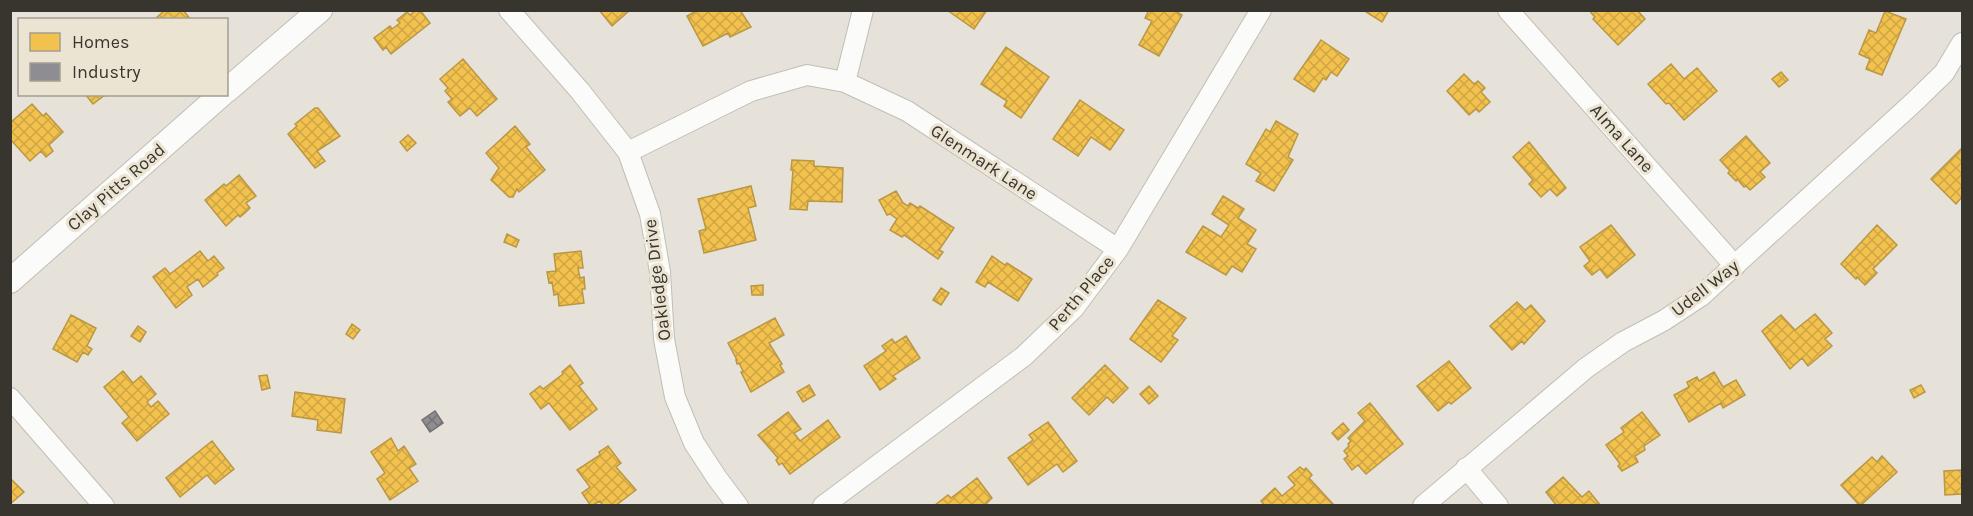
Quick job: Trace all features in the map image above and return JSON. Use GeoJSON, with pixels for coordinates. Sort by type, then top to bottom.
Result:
{"type":"FeatureCollection","features":[{"type":"Feature","properties":{"kind":"street"},"geometry":{"type":"LineString","coordinates":[[228,89],[320,10]]}},
{"type":"Feature","properties":{"kind":"street","name":"Oakledge Drive"},"geometry":{"type":"LineString","coordinates":[[509,10],[580,91],[628,152],[650,214],[660,272],[664,339],[675,397],[694,443],[738,506]]}},
{"type":"Feature","properties":{"kind":"street"},"geometry":{"type":"LineString","coordinates":[[845,82],[863,10]]}},
{"type":"Feature","properties":{"kind":"street","name":"Perth Place"},"geometry":{"type":"LineString","coordinates":[[823,506],[1024,356],[1074,308],[1118,249],[1262,10]]}},
{"type":"Feature","properties":{"kind":"street","name":"Alma Lane"},"geometry":{"type":"LineString","coordinates":[[1508,10],[1736,266]]}},
{"type":"Feature","properties":{"kind":"street","name":"Udell Way"},"geometry":{"type":"LineString","coordinates":[[1423,506],[1586,368],[1623,342],[1663,321],[1701,296],[1736,266],[1914,103],[1944,73],[1962,43]]}},
{"type":"Feature","properties":{"kind":"street","name":"Glenmark Lane"},"geometry":{"type":"LineString","coordinates":[[628,152],[751,91],[807,75],[845,82],[907,111],[1118,249]]}},
{"type":"Feature","properties":{"kind":"street","name":"Clay Pitts Road"},"geometry":{"type":"LineString","coordinates":[[10,281],[220,96]]}},
{"type":"Feature","properties":{"kind":"street"},"geometry":{"type":"LineString","coordinates":[[10,398],[104,506]]}},
{"type":"Feature","properties":{"kind":"street"},"geometry":{"type":"LineString","coordinates":[[1466,468],[1498,506]]}},
{"type":"Feature","properties":{"kind":"building: Homes"},"geometry":{"type":"Polygon","coordinates":[[[165,10],[183,10],[189,18],[156,18],[165,10]]]}},
{"type":"Feature","properties":{"kind":"building: Homes"},"geometry":{"type":"Polygon","coordinates":[[[420,10],[430,23],[391,54],[386,47],[383,50],[374,38],[390,26],[392,29],[400,23],[397,20],[407,12],[410,15],[420,10]]]}},
{"type":"Feature","properties":{"kind":"building: Homes"},"geometry":{"type":"Polygon","coordinates":[[[599,10],[630,10],[612,26],[599,10]]]}},
{"type":"Feature","properties":{"kind":"building: Homes"},"geometry":{"type":"Polygon","coordinates":[[[698,10],[740,10],[751,27],[730,37],[728,33],[703,46],[687,16],[698,10]]]}},
{"type":"Feature","properties":{"kind":"building: Homes"},"geometry":{"type":"Polygon","coordinates":[[[947,10],[987,10],[974,29],[947,10]]]}},
{"type":"Feature","properties":{"kind":"building: Homes"},"geometry":{"type":"Polygon","coordinates":[[[1149,10],[1174,10],[1182,15],[1159,56],[1139,45],[1152,21],[1145,18],[1149,10]]]}},
{"type":"Feature","properties":{"kind":"building: Homes"},"geometry":{"type":"Polygon","coordinates":[[[1363,10],[1389,10],[1382,22],[1363,10]]]}},
{"type":"Feature","properties":{"kind":"building: Homes"},"geometry":{"type":"Polygon","coordinates":[[[1593,10],[1637,10],[1645,19],[1618,45],[1593,19],[1595,17],[1591,13],[1593,10]]]}},
{"type":"Feature","properties":{"kind":"building: Homes"},"geometry":{"type":"Polygon","coordinates":[[[1885,11],[1906,19],[1882,75],[1866,69],[1870,59],[1859,54],[1869,30],[1876,33],[1885,11]]]}},
{"type":"Feature","properties":{"kind":"building: Homes"},"geometry":{"type":"Polygon","coordinates":[[[1321,40],[1349,59],[1337,76],[1331,72],[1326,80],[1323,78],[1314,92],[1294,79],[1321,40]]]}},
{"type":"Feature","properties":{"kind":"building: Homes"},"geometry":{"type":"Polygon","coordinates":[[[1006,47],[1049,77],[1021,118],[1004,106],[1007,101],[981,84],[1006,47]]]}},
{"type":"Feature","properties":{"kind":"building: Homes"},"geometry":{"type":"Polygon","coordinates":[[[463,59],[497,99],[477,116],[470,108],[460,116],[448,102],[452,99],[445,91],[448,88],[440,79],[463,59]]]}},
{"type":"Feature","properties":{"kind":"building: Homes"},"geometry":{"type":"Polygon","coordinates":[[[1671,64],[1684,79],[1697,68],[1717,91],[1684,120],[1648,84],[1671,64]]]}},
{"type":"Feature","properties":{"kind":"building: Homes"},"geometry":{"type":"Polygon","coordinates":[[[1781,72],[1788,80],[1779,87],[1772,79],[1781,72]]]}},
{"type":"Feature","properties":{"kind":"building: Homes"},"geometry":{"type":"Polygon","coordinates":[[[1464,74],[1474,84],[1478,81],[1485,88],[1481,92],[1490,102],[1479,112],[1476,109],[1469,115],[1447,91],[1464,74]]]}},
{"type":"Feature","properties":{"kind":"building: Homes"},"geometry":{"type":"Polygon","coordinates":[[[87,96],[104,96],[93,104],[87,96]]]}},
{"type":"Feature","properties":{"kind":"building: Homes"},"geometry":{"type":"Polygon","coordinates":[[[1080,100],[1124,130],[1110,150],[1091,137],[1078,156],[1053,139],[1080,100]]]}},
{"type":"Feature","properties":{"kind":"building: Homes"},"geometry":{"type":"Polygon","coordinates":[[[32,104],[43,116],[46,113],[63,132],[49,145],[53,151],[46,157],[41,151],[30,161],[10,139],[12,126],[10,123],[32,104]]]}},
{"type":"Feature","properties":{"kind":"building: Homes"},"geometry":{"type":"Polygon","coordinates":[[[318,108],[340,136],[317,151],[325,161],[315,168],[288,134],[297,126],[295,124],[318,108]]]}},
{"type":"Feature","properties":{"kind":"building: Homes"},"geometry":{"type":"Polygon","coordinates":[[[1276,121],[1298,134],[1288,157],[1293,160],[1274,191],[1256,181],[1261,173],[1246,164],[1266,129],[1270,132],[1276,121]]]}},
{"type":"Feature","properties":{"kind":"building: Homes"},"geometry":{"type":"Polygon","coordinates":[[[515,126],[530,144],[526,147],[545,170],[519,192],[517,189],[513,197],[509,197],[491,180],[499,168],[486,153],[515,126]]]}},
{"type":"Feature","properties":{"kind":"building: Homes"},"geometry":{"type":"Polygon","coordinates":[[[408,135],[416,143],[407,151],[400,142],[408,135]]]}},
{"type":"Feature","properties":{"kind":"building: Homes"},"geometry":{"type":"Polygon","coordinates":[[[1746,136],[1770,163],[1760,172],[1765,177],[1750,190],[1728,173],[1730,171],[1720,160],[1746,136]]]}},
{"type":"Feature","properties":{"kind":"building: Homes"},"geometry":{"type":"Polygon","coordinates":[[[1529,142],[1566,188],[1557,196],[1550,189],[1541,197],[1529,184],[1533,180],[1513,157],[1529,142]]]}},
{"type":"Feature","properties":{"kind":"building: Homes"},"geometry":{"type":"Polygon","coordinates":[[[1962,148],[1962,197],[1956,204],[1931,179],[1962,148]]]}},
{"type":"Feature","properties":{"kind":"building: Homes"},"geometry":{"type":"Polygon","coordinates":[[[792,160],[814,161],[814,166],[843,168],[842,202],[808,201],[807,210],[790,209],[792,160]]]}},
{"type":"Feature","properties":{"kind":"building: Homes"},"geometry":{"type":"Polygon","coordinates":[[[239,175],[256,196],[246,203],[250,208],[245,213],[240,217],[238,215],[226,226],[205,200],[239,175]]]}},
{"type":"Feature","properties":{"kind":"building: Homes"},"geometry":{"type":"Polygon","coordinates":[[[751,186],[756,206],[748,208],[756,240],[704,253],[699,231],[706,229],[698,199],[751,186]]]}},
{"type":"Feature","properties":{"kind":"building: Homes"},"geometry":{"type":"Polygon","coordinates":[[[896,191],[903,203],[908,206],[910,203],[918,208],[920,206],[954,228],[939,250],[943,252],[938,259],[904,235],[902,237],[890,230],[897,219],[890,214],[887,215],[879,200],[896,191]]]}},
{"type":"Feature","properties":{"kind":"building: Homes"},"geometry":{"type":"Polygon","coordinates":[[[1223,196],[1244,209],[1238,218],[1256,230],[1247,244],[1256,249],[1242,272],[1232,266],[1226,275],[1186,252],[1203,226],[1221,237],[1229,225],[1212,214],[1223,196]]]}},
{"type":"Feature","properties":{"kind":"building: Homes"},"geometry":{"type":"Polygon","coordinates":[[[1611,225],[1635,255],[1607,278],[1600,269],[1592,275],[1584,266],[1590,261],[1580,247],[1611,225]]]}},
{"type":"Feature","properties":{"kind":"building: Homes"},"geometry":{"type":"Polygon","coordinates":[[[1877,225],[1897,245],[1873,269],[1877,273],[1865,285],[1841,264],[1877,225]]]}},
{"type":"Feature","properties":{"kind":"building: Homes"},"geometry":{"type":"Polygon","coordinates":[[[507,234],[519,240],[516,247],[504,242],[507,234]]]}},
{"type":"Feature","properties":{"kind":"building: Homes"},"geometry":{"type":"Polygon","coordinates":[[[200,251],[208,261],[214,256],[224,268],[203,287],[198,279],[187,287],[192,295],[176,308],[153,277],[165,268],[170,274],[200,251]]]}},
{"type":"Feature","properties":{"kind":"building: Homes"},"geometry":{"type":"Polygon","coordinates":[[[581,251],[583,268],[578,268],[580,278],[584,277],[585,289],[582,289],[584,303],[559,306],[558,294],[554,295],[552,282],[549,283],[547,272],[556,271],[554,254],[581,251]]]}},
{"type":"Feature","properties":{"kind":"building: Homes"},"geometry":{"type":"Polygon","coordinates":[[[992,256],[1032,279],[1018,301],[988,282],[985,287],[976,282],[992,256]]]}},
{"type":"Feature","properties":{"kind":"building: Homes"},"geometry":{"type":"Polygon","coordinates":[[[763,285],[763,295],[752,295],[751,286],[763,285]]]}},
{"type":"Feature","properties":{"kind":"building: Homes"},"geometry":{"type":"Polygon","coordinates":[[[941,288],[949,293],[941,305],[933,300],[941,288]]]}},
{"type":"Feature","properties":{"kind":"building: Homes"},"geometry":{"type":"Polygon","coordinates":[[[1158,300],[1186,318],[1172,336],[1178,340],[1161,362],[1130,339],[1158,300]]]}},
{"type":"Feature","properties":{"kind":"building: Homes"},"geometry":{"type":"Polygon","coordinates":[[[1517,302],[1525,310],[1531,305],[1545,321],[1524,344],[1522,341],[1512,350],[1490,326],[1517,302]]]}},
{"type":"Feature","properties":{"kind":"building: Homes"},"geometry":{"type":"Polygon","coordinates":[[[1815,314],[1832,333],[1825,339],[1832,346],[1808,366],[1802,358],[1790,369],[1762,331],[1781,315],[1795,330],[1815,314]]]}},
{"type":"Feature","properties":{"kind":"building: Homes"},"geometry":{"type":"Polygon","coordinates":[[[71,315],[96,328],[87,346],[92,349],[88,355],[83,352],[77,362],[53,349],[71,315]]]}},
{"type":"Feature","properties":{"kind":"building: Homes"},"geometry":{"type":"Polygon","coordinates":[[[775,318],[784,335],[769,343],[782,364],[780,365],[784,372],[751,392],[728,343],[775,318]]]}},
{"type":"Feature","properties":{"kind":"building: Homes"},"geometry":{"type":"Polygon","coordinates":[[[352,324],[360,330],[353,339],[346,334],[352,324]]]}},
{"type":"Feature","properties":{"kind":"building: Homes"},"geometry":{"type":"Polygon","coordinates":[[[138,326],[146,332],[140,342],[131,336],[138,326]]]}},
{"type":"Feature","properties":{"kind":"building: Homes"},"geometry":{"type":"Polygon","coordinates":[[[906,336],[920,358],[893,376],[896,379],[880,390],[864,366],[886,351],[882,346],[892,339],[895,343],[906,336]]]}},
{"type":"Feature","properties":{"kind":"building: Homes"},"geometry":{"type":"Polygon","coordinates":[[[1449,361],[1471,388],[1438,411],[1417,386],[1449,361]]]}},
{"type":"Feature","properties":{"kind":"building: Homes"},"geometry":{"type":"Polygon","coordinates":[[[570,365],[583,383],[579,386],[597,409],[570,430],[549,403],[541,409],[530,394],[540,386],[543,389],[563,374],[562,372],[570,365]]]}},
{"type":"Feature","properties":{"kind":"building: Homes"},"geometry":{"type":"Polygon","coordinates":[[[1105,365],[1128,388],[1113,403],[1107,397],[1089,415],[1072,398],[1105,365]]]}},
{"type":"Feature","properties":{"kind":"building: Homes"},"geometry":{"type":"Polygon","coordinates":[[[123,371],[133,383],[141,376],[156,394],[147,402],[151,407],[158,401],[169,414],[137,441],[122,423],[129,417],[104,387],[123,371]]]}},
{"type":"Feature","properties":{"kind":"building: Homes"},"geometry":{"type":"Polygon","coordinates":[[[1714,372],[1723,387],[1736,380],[1745,395],[1723,408],[1721,403],[1689,422],[1674,395],[1689,387],[1687,382],[1697,377],[1699,381],[1714,372]]]}},
{"type":"Feature","properties":{"kind":"building: Homes"},"geometry":{"type":"Polygon","coordinates":[[[267,375],[270,388],[262,390],[259,376],[267,375]]]}},
{"type":"Feature","properties":{"kind":"building: Homes"},"geometry":{"type":"Polygon","coordinates":[[[809,385],[815,395],[803,402],[797,392],[809,385]]]}},
{"type":"Feature","properties":{"kind":"building: Homes"},"geometry":{"type":"Polygon","coordinates":[[[1921,385],[1925,392],[1914,398],[1910,390],[1921,385]]]}},
{"type":"Feature","properties":{"kind":"building: Homes"},"geometry":{"type":"Polygon","coordinates":[[[1149,386],[1158,396],[1149,404],[1140,394],[1149,386]]]}},
{"type":"Feature","properties":{"kind":"building: Homes"},"geometry":{"type":"Polygon","coordinates":[[[295,392],[345,399],[341,433],[317,430],[318,420],[292,416],[295,392]]]}},
{"type":"Feature","properties":{"kind":"building: Homes"},"geometry":{"type":"Polygon","coordinates":[[[1370,403],[1403,444],[1366,474],[1358,465],[1352,470],[1344,459],[1348,456],[1344,451],[1351,441],[1348,438],[1365,421],[1358,413],[1370,403]]]}},
{"type":"Feature","properties":{"kind":"building: Homes"},"geometry":{"type":"Polygon","coordinates":[[[788,412],[801,429],[794,433],[800,441],[828,420],[840,437],[790,474],[782,463],[779,465],[776,460],[778,458],[758,435],[788,412]]]}},
{"type":"Feature","properties":{"kind":"building: Homes"},"geometry":{"type":"Polygon","coordinates":[[[1642,412],[1660,435],[1644,446],[1645,450],[1635,456],[1638,462],[1622,471],[1618,466],[1620,464],[1606,445],[1624,432],[1621,428],[1642,412]]]}},
{"type":"Feature","properties":{"kind":"building: Homes"},"geometry":{"type":"Polygon","coordinates":[[[1048,422],[1077,461],[1063,472],[1057,464],[1028,485],[1008,458],[1033,440],[1029,435],[1048,422]]]}},
{"type":"Feature","properties":{"kind":"building: Homes"},"geometry":{"type":"Polygon","coordinates":[[[1343,423],[1349,430],[1338,440],[1332,433],[1343,423]]]}},
{"type":"Feature","properties":{"kind":"building: Homes"},"geometry":{"type":"Polygon","coordinates":[[[391,438],[398,451],[404,446],[416,464],[409,468],[418,481],[390,500],[377,479],[385,473],[371,452],[391,438]]]}},
{"type":"Feature","properties":{"kind":"building: Homes"},"geometry":{"type":"Polygon","coordinates":[[[212,441],[234,469],[215,484],[207,475],[180,497],[166,478],[212,441]]]}},
{"type":"Feature","properties":{"kind":"building: Homes"},"geometry":{"type":"Polygon","coordinates":[[[608,446],[621,463],[616,467],[636,490],[615,506],[603,506],[600,501],[591,506],[582,493],[590,487],[577,470],[600,455],[599,452],[608,446]]]}},
{"type":"Feature","properties":{"kind":"building: Homes"},"geometry":{"type":"Polygon","coordinates":[[[1882,456],[1897,472],[1860,506],[1841,485],[1872,457],[1877,462],[1882,456]]]}},
{"type":"Feature","properties":{"kind":"building: Homes"},"geometry":{"type":"Polygon","coordinates":[[[1300,467],[1304,470],[1306,468],[1312,475],[1309,478],[1333,504],[1331,506],[1265,506],[1261,501],[1275,488],[1282,496],[1295,485],[1288,477],[1300,467]]]}},
{"type":"Feature","properties":{"kind":"building: Homes"},"geometry":{"type":"Polygon","coordinates":[[[1962,470],[1962,494],[1945,495],[1944,471],[1962,470]]]}},
{"type":"Feature","properties":{"kind":"building: Homes"},"geometry":{"type":"Polygon","coordinates":[[[1563,477],[1582,497],[1589,491],[1601,506],[1557,506],[1546,492],[1563,477]]]}},
{"type":"Feature","properties":{"kind":"building: Homes"},"geometry":{"type":"Polygon","coordinates":[[[10,478],[24,492],[10,504],[10,478]]]}},
{"type":"Feature","properties":{"kind":"building: Homes"},"geometry":{"type":"Polygon","coordinates":[[[977,478],[992,498],[984,506],[935,505],[948,495],[951,498],[977,478]]]}},
{"type":"Feature","properties":{"kind":"building: Industry"},"geometry":{"type":"Polygon","coordinates":[[[435,411],[443,423],[430,432],[422,420],[435,411]]]}}]}
